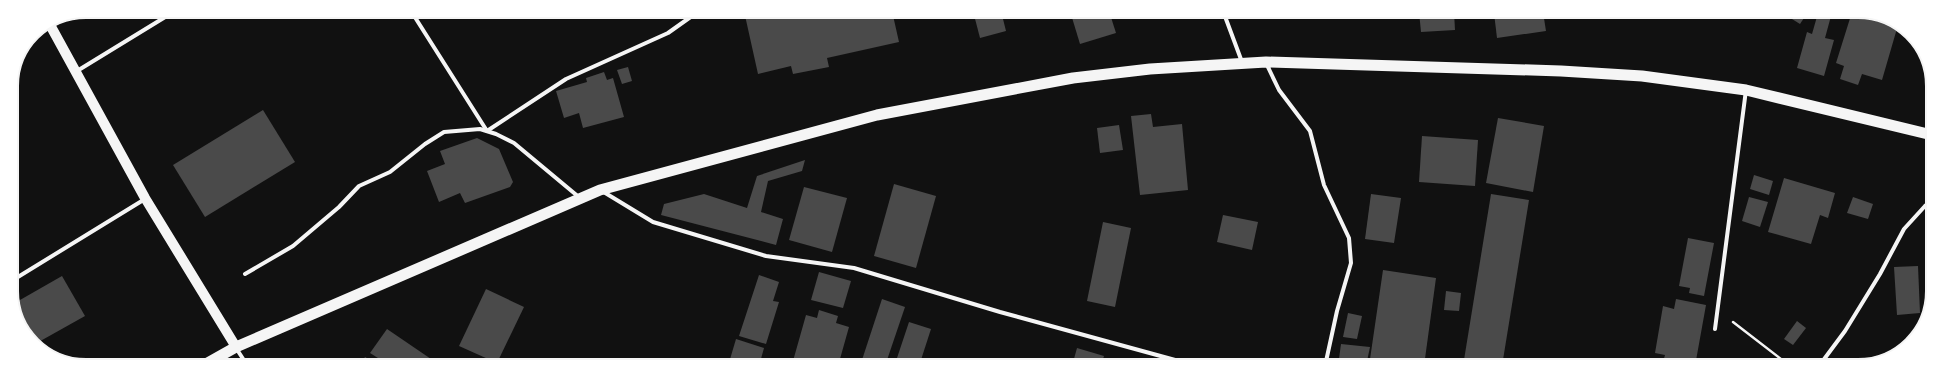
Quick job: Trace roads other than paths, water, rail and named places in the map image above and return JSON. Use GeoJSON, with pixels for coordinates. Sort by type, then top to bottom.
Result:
{"type":"FeatureCollection","features":[{"type":"Feature","properties":{"kind":"highway"},"geometry":{"type":"LineString","coordinates":[[215,359],[236,347],[600,190],[877,116],[1073,78],[1150,69],[1266,62],[1561,71],[1642,76],[1746,90],[1926,134]]}},
{"type":"Feature","properties":{"kind":"main road"},"geometry":{"type":"LineString","coordinates":[[52,27],[145,198],[236,347]]}},
{"type":"Feature","properties":{"kind":"street"},"geometry":{"type":"LineString","coordinates":[[76,71],[163,18]]}},
{"type":"Feature","properties":{"kind":"street"},"geometry":{"type":"LineString","coordinates":[[415,18],[487,131]]}},
{"type":"Feature","properties":{"kind":"street"},"geometry":{"type":"LineString","coordinates":[[487,131],[566,79],[668,33],[689,18]]}},
{"type":"Feature","properties":{"kind":"street"},"geometry":{"type":"LineString","coordinates":[[1226,18],[1243,63]]}},
{"type":"Feature","properties":{"kind":"street"},"geometry":{"type":"LineString","coordinates":[[1266,62],[1279,90],[1310,131],[1314,153],[1324,185],[1348,238],[1351,263],[1337,311],[1327,359]]}},
{"type":"Feature","properties":{"kind":"street"},"geometry":{"type":"LineString","coordinates":[[1715,329],[1719,310],[1746,90]]}},
{"type":"Feature","properties":{"kind":"street"},"geometry":{"type":"LineString","coordinates":[[245,274],[294,246],[339,207],[359,186],[390,172],[425,144],[444,132],[480,129],[514,143],[581,198]]}},
{"type":"Feature","properties":{"kind":"street"},"geometry":{"type":"LineString","coordinates":[[600,190],[653,222],[766,256],[854,268],[1000,312],[1171,359]]}},
{"type":"Feature","properties":{"kind":"street"},"geometry":{"type":"LineString","coordinates":[[18,277],[145,198]]}},
{"type":"Feature","properties":{"kind":"street"},"geometry":{"type":"LineString","coordinates":[[1824,359],[1845,330],[1880,274],[1904,229],[1926,205]]}},
{"type":"Feature","properties":{"kind":"street"},"geometry":{"type":"LineString","coordinates":[[236,347],[243,359]]}}]}
